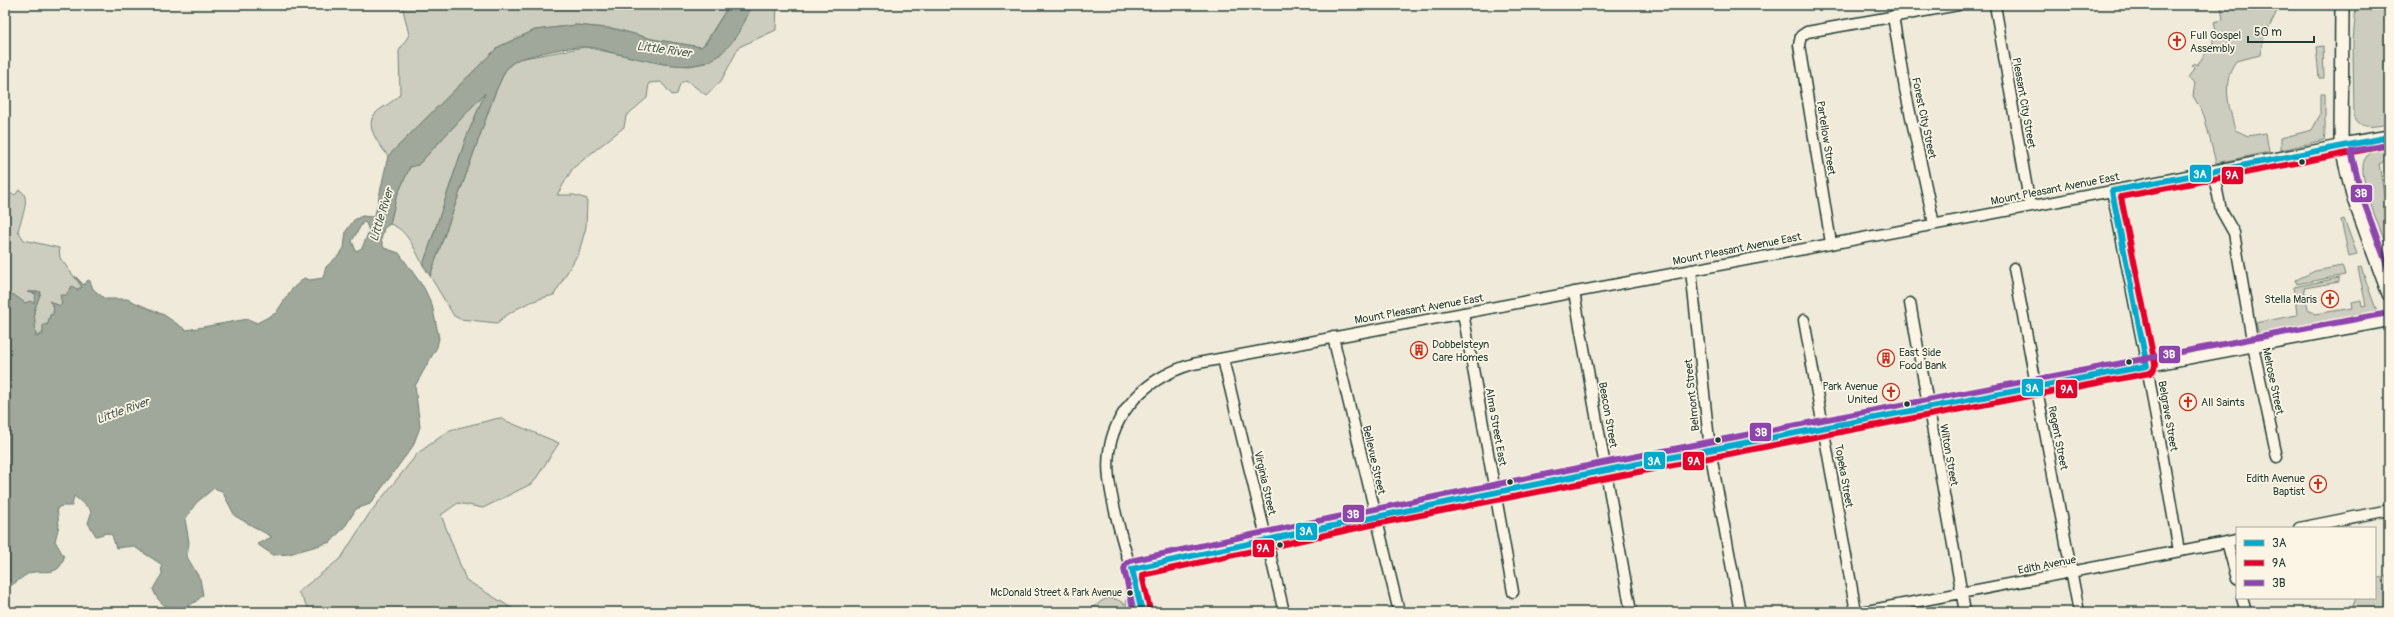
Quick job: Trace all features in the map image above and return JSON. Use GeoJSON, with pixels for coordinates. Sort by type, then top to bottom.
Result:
{"type":"FeatureCollection","features":[{"type":"Feature","properties":{"kind":"main road"},"geometry":{"type":"LineString","coordinates":[[2342,5],[2341,145],[2354,199],[2389,294]]}},
{"type":"Feature","properties":{"kind":"main road"},"geometry":{"type":"LineString","coordinates":[[2341,145],[2389,137]]}},
{"type":"Feature","properties":{"kind":"street"},"geometry":{"type":"LineString","coordinates":[[1894,16],[1958,5]]}},
{"type":"Feature","properties":{"kind":"street","name":"Pleasant City Street"},"geometry":{"type":"LineString","coordinates":[[1994,5],[2030,206]]}},
{"type":"Feature","properties":{"kind":"street","name":"Partellow Street"},"geometry":{"type":"LineString","coordinates":[[1831,243],[1799,45],[1801,36],[1807,32],[1894,16]]}},
{"type":"Feature","properties":{"kind":"street","name":"Forest City Street"},"geometry":{"type":"LineString","coordinates":[[1894,16],[1905,89],[1934,224]]}},
{"type":"Feature","properties":{"kind":"street","name":"Mount Pleasant Avenue East"},"geometry":{"type":"LineString","coordinates":[[1142,612],[1118,520],[1109,478],[1109,465],[1112,439],[1124,411],[1142,390],[1163,374],[1193,364],[2112,191],[2341,145]]}},
{"type":"Feature","properties":{"kind":"street","name":"Melrose Street"},"geometry":{"type":"LineString","coordinates":[[2213,171],[2221,210],[2234,233],[2253,346],[2277,457]]}},
{"type":"Feature","properties":{"kind":"street","name":"Belgrave Street"},"geometry":{"type":"LineString","coordinates":[[2112,191],[2147,366],[2179,552]]}},
{"type":"Feature","properties":{"kind":"street","name":"Regent Street"},"geometry":{"type":"LineString","coordinates":[[2014,268],[2079,612]]}},
{"type":"Feature","properties":{"kind":"street","name":"Belmont Street"},"geometry":{"type":"LineString","coordinates":[[1691,270],[1710,450],[1740,612]]}},
{"type":"Feature","properties":{"kind":"street","name":"Beacon Street"},"geometry":{"type":"LineString","coordinates":[[1574,292],[1631,612]]}},
{"type":"Feature","properties":{"kind":"street","name":"Wilton Street"},"geometry":{"type":"LineString","coordinates":[[1910,303],[1965,612]]}},
{"type":"Feature","properties":{"kind":"street","name":"Alma Street East"},"geometry":{"type":"LineString","coordinates":[[1463,313],[1513,592]]}},
{"type":"Feature","properties":{"kind":"street","name":"Topeka Street"},"geometry":{"type":"LineString","coordinates":[[1804,320],[1856,612]]}},
{"type":"Feature","properties":{"kind":"street"},"geometry":{"type":"LineString","coordinates":[[1132,569],[1266,538],[1823,427],[2389,321]]}},
{"type":"Feature","properties":{"kind":"street","name":"Bellevue Street"},"geometry":{"type":"LineString","coordinates":[[1334,337],[1374,516],[1399,612]]}},
{"type":"Feature","properties":{"kind":"street","name":"Virginia Street"},"geometry":{"type":"LineString","coordinates":[[1223,359],[1284,612]]}},
{"type":"Feature","properties":{"kind":"street"},"geometry":{"type":"LineString","coordinates":[[2304,527],[2389,510]]}},
{"type":"Feature","properties":{"kind":"street"},"geometry":{"type":"LineString","coordinates":[[2232,541],[2236,571]]}},
{"type":"Feature","properties":{"kind":"street","name":"Edith Avenue"},"geometry":{"type":"LineString","coordinates":[[1862,612],[2232,541]]}},
{"type":"Feature","properties":{"kind":"street"},"geometry":{"type":"LineString","coordinates":[[2242,599],[2246,612]]}},
{"type":"Feature","properties":{"kind":"shaded area"},"geometry":{"type":"Polygon","coordinates":[[[402,5],[729,5],[701,47],[652,39],[616,29],[576,25],[535,30],[498,47],[388,156],[374,134],[371,122],[373,116],[378,111],[400,94],[399,51],[409,35],[402,5]]]}},
{"type":"Feature","properties":{"kind":"shaded area"},"geometry":{"type":"Polygon","coordinates":[[[752,5],[777,5],[776,30],[739,47],[721,81],[706,95],[686,80],[680,84],[677,94],[672,95],[661,82],[649,83],[647,98],[626,116],[624,127],[573,168],[557,195],[574,195],[587,199],[586,227],[579,252],[554,295],[538,299],[524,305],[497,323],[460,319],[454,316],[430,276],[495,93],[505,71],[511,64],[519,59],[585,47],[663,64],[689,66],[706,63],[719,56],[745,21],[752,5]]]}},
{"type":"Feature","properties":{"kind":"shaded area"},"geometry":{"type":"Polygon","coordinates":[[[2221,5],[2280,5],[2263,40],[2260,55],[2236,61],[2231,69],[2228,86],[2229,103],[2235,130],[2248,136],[2266,133],[2269,152],[2216,163],[2204,115],[2193,96],[2195,83],[2188,78],[2194,68],[2192,66],[2195,63],[2197,65],[2213,43],[2213,35],[2217,34],[2214,22],[2223,20],[2221,5]]]}},
{"type":"Feature","properties":{"kind":"shaded area"},"geometry":{"type":"Polygon","coordinates":[[[2356,5],[2389,5],[2389,124],[2374,126],[2364,125],[2356,120],[2354,115],[2353,42],[2356,5]]]}},
{"type":"Feature","properties":{"kind":"shaded area"},"geometry":{"type":"Polygon","coordinates":[[[2323,46],[2324,78],[2319,78],[2316,47],[2323,46]]]}},
{"type":"Feature","properties":{"kind":"shaded area"},"geometry":{"type":"Polygon","coordinates":[[[486,92],[466,138],[423,265],[406,235],[401,230],[390,224],[396,198],[410,167],[418,165],[486,92]]]}},
{"type":"Feature","properties":{"kind":"shaded area"},"geometry":{"type":"Polygon","coordinates":[[[2320,94],[2325,94],[2324,140],[2281,150],[2281,138],[2312,130],[2320,115],[2320,94]]]}},
{"type":"Feature","properties":{"kind":"shaded area"},"geometry":{"type":"Polygon","coordinates":[[[2389,149],[2389,159],[2379,164],[2385,199],[2389,199],[2389,253],[2371,205],[2363,167],[2367,156],[2376,151],[2389,149]]]}},
{"type":"Feature","properties":{"kind":"shaded area"},"geometry":{"type":"Polygon","coordinates":[[[19,190],[25,197],[25,203],[18,231],[24,240],[59,248],[60,258],[82,287],[71,291],[60,306],[50,302],[54,307],[53,314],[50,315],[44,331],[36,337],[34,311],[41,292],[29,292],[36,294],[35,303],[25,303],[14,295],[5,292],[5,192],[15,195],[19,190]]]}},
{"type":"Feature","properties":{"kind":"shaded area"},"geometry":{"type":"Polygon","coordinates":[[[2344,219],[2357,254],[2349,256],[2341,220],[2344,219]]]}},
{"type":"Feature","properties":{"kind":"shaded area"},"geometry":{"type":"Polygon","coordinates":[[[2342,266],[2345,275],[2297,284],[2296,280],[2315,271],[2342,266]]]}},
{"type":"Feature","properties":{"kind":"shaded area"},"geometry":{"type":"Polygon","coordinates":[[[2361,267],[2378,315],[2265,337],[2259,334],[2256,323],[2297,315],[2294,287],[2339,278],[2339,282],[2304,288],[2308,309],[2315,314],[2353,308],[2352,302],[2361,300],[2362,306],[2366,305],[2358,268],[2361,267]]]}},
{"type":"Feature","properties":{"kind":"shaded area"},"geometry":{"type":"Polygon","coordinates":[[[499,418],[559,443],[533,483],[483,508],[458,503],[441,515],[466,580],[518,612],[311,612],[298,592],[341,558],[369,514],[418,453],[450,430],[499,418]]]}},
{"type":"Feature","properties":{"kind":"shaded area"},"geometry":{"type":"Polygon","coordinates":[[[2389,575],[2389,612],[2347,612],[2352,608],[2356,599],[2376,599],[2376,579],[2389,575]]]}},
{"type":"Feature","properties":{"kind":"shaded area"},"geometry":{"type":"Polygon","coordinates":[[[1127,596],[1133,612],[1056,612],[1057,608],[1079,610],[1091,609],[1103,600],[1112,598],[1126,605],[1127,596]]]}},
{"type":"Feature","properties":{"kind":"water","name":"Little River"},"geometry":{"type":"Polygon","coordinates":[[[729,5],[752,5],[740,30],[728,47],[714,58],[699,64],[683,66],[664,64],[590,47],[578,47],[552,51],[519,59],[511,64],[505,71],[495,93],[430,276],[423,265],[466,138],[485,93],[418,165],[410,167],[396,198],[390,224],[384,228],[381,240],[384,248],[399,253],[424,288],[432,305],[439,338],[437,347],[415,386],[420,427],[413,446],[370,504],[356,509],[346,525],[331,542],[289,554],[273,555],[257,544],[272,537],[235,516],[222,491],[214,488],[196,503],[185,519],[189,542],[187,557],[200,579],[203,595],[196,601],[182,608],[168,607],[157,597],[153,589],[162,574],[161,564],[133,546],[116,548],[112,535],[107,533],[96,536],[88,523],[91,514],[90,509],[74,496],[72,506],[62,506],[57,508],[59,525],[55,541],[64,557],[58,569],[48,572],[31,573],[5,588],[5,292],[14,295],[25,303],[30,301],[34,303],[36,294],[27,292],[41,292],[34,311],[36,337],[43,334],[43,325],[48,324],[50,315],[53,314],[54,307],[49,301],[60,306],[62,304],[60,295],[66,295],[72,286],[78,290],[82,287],[75,276],[84,285],[88,280],[90,281],[93,289],[105,299],[127,299],[164,315],[186,330],[248,319],[257,323],[276,313],[291,290],[304,278],[310,280],[323,278],[326,267],[340,254],[344,248],[346,231],[354,220],[362,216],[372,217],[375,215],[388,156],[498,47],[535,30],[576,25],[616,29],[652,39],[701,47],[706,43],[729,5]],[[363,222],[352,241],[356,251],[362,248],[369,231],[366,223],[363,222]]]}},
{"type":"Feature","properties":{"kind":"transit line","name":"3A"},"geometry":{"type":"LineString","coordinates":[[1142,612],[1132,569],[1512,489],[2147,366],[2112,191],[2389,137]]}},
{"type":"Feature","properties":{"kind":"transit line","name":"9A"},"geometry":{"type":"LineString","coordinates":[[1150,610],[1142,575],[1376,524],[1825,435],[2150,373],[2154,370],[2155,364],[2121,197],[2389,145]]}},
{"type":"Feature","properties":{"kind":"transit line","name":"3B"},"geometry":{"type":"LineString","coordinates":[[2389,145],[2351,151],[2362,197],[2389,271]]}},
{"type":"Feature","properties":{"kind":"transit line","name":"3B"},"geometry":{"type":"LineString","coordinates":[[1134,612],[1124,569],[1126,564],[1130,561],[1287,527],[1601,463],[2388,313]]}},
{"type":"Feature","properties":{"kind":"place","name":"Full Gospel Assembly"},"geometry":{"type":"Point","coordinates":[2177,41]}},
{"type":"Feature","properties":{"kind":"place","name":"Stella Maris"},"geometry":{"type":"Point","coordinates":[2330,299]}},
{"type":"Feature","properties":{"kind":"place","name":"Dobbelsteyn Care Homes"},"geometry":{"type":"Point","coordinates":[1419,350]}},
{"type":"Feature","properties":{"kind":"place","name":"East Side Food Bank"},"geometry":{"type":"Point","coordinates":[1886,358]}},
{"type":"Feature","properties":{"kind":"place","name":"Park Avenue United"},"geometry":{"type":"Point","coordinates":[1891,392]}},
{"type":"Feature","properties":{"kind":"place","name":"All Saints"},"geometry":{"type":"Point","coordinates":[2188,402]}},
{"type":"Feature","properties":{"kind":"place","name":"Edith Avenue Baptist"},"geometry":{"type":"Point","coordinates":[2318,484]}},
{"type":"Feature","properties":{"kind":"place","name":"McDonald Street & Park Avenue"},"geometry":{"type":"Point","coordinates":[1130,593]}}]}
